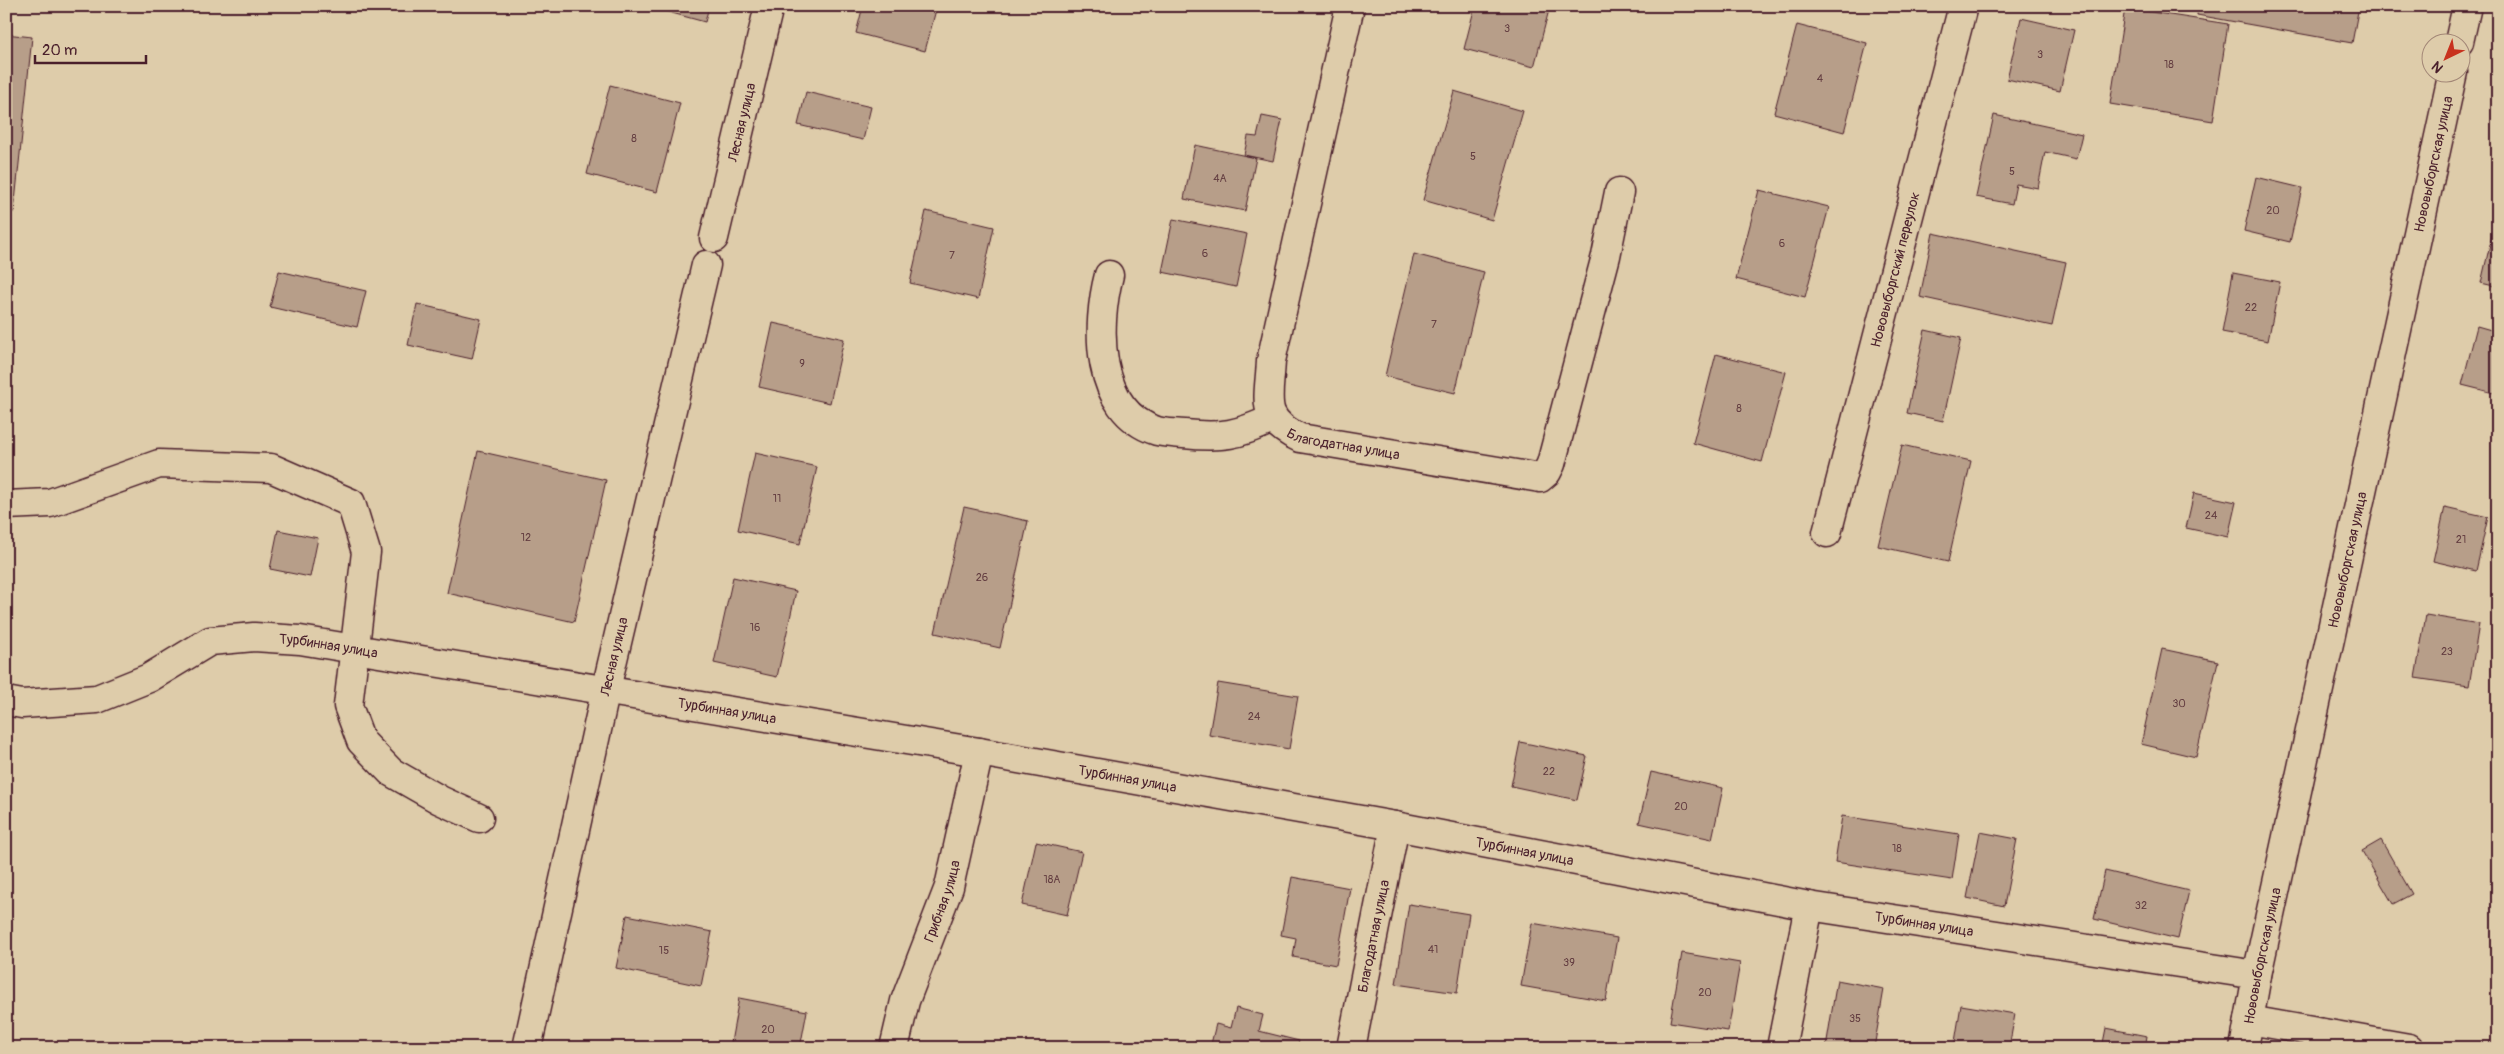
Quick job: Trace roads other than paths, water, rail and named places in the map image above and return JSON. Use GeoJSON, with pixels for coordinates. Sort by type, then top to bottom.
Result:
{"type":"FeatureCollection","features":[{"type":"Feature","properties":{"kind":"street","name":"Лесная улица"},"geometry":{"type":"LineString","coordinates":[[714,238],[769,6]]}},
{"type":"Feature","properties":{"kind":"street","name":"Благодатная улица"},"geometry":{"type":"LineString","coordinates":[[1350,6],[1271,361],[1269,410],[1272,419],[1284,430],[1300,438],[1540,478],[1547,472],[1551,464],[1606,256],[1619,192]]}},
{"type":"Feature","properties":{"kind":"street","name":"Нововыборгский переулок"},"geometry":{"type":"LineString","coordinates":[[1827,533],[1963,6]]}},
{"type":"Feature","properties":{"kind":"street"},"geometry":{"type":"LineString","coordinates":[[2461,32],[2467,6]]}},
{"type":"Feature","properties":{"kind":"street","name":"Нововыборгская улица"},"geometry":{"type":"LineString","coordinates":[[2244,1048],[2257,975],[2451,82]]}},
{"type":"Feature","properties":{"kind":"street","name":"Лесная улица"},"geometry":{"type":"LineString","coordinates":[[527,1048],[606,689],[706,265]]}},
{"type":"Feature","properties":{"kind":"street"},"geometry":{"type":"LineString","coordinates":[[1109,275],[1102,300],[1101,329],[1105,370],[1109,384],[1127,411],[1157,431],[1204,436],[1245,432],[1272,419]]}},
{"type":"Feature","properties":{"kind":"street"},"geometry":{"type":"LineString","coordinates":[[6,505],[50,502],[159,464],[271,468],[351,503],[366,552],[348,706],[362,741],[391,772],[440,800],[479,818]]}},
{"type":"Feature","properties":{"kind":"street","name":"Турбинная улица"},"geometry":{"type":"LineString","coordinates":[[6,702],[22,704],[97,699],[149,678],[210,641],[254,637],[356,648],[979,752],[1395,826],[1809,906],[2257,975]]}},
{"type":"Feature","properties":{"kind":"street","name":"Грибная улица"},"geometry":{"type":"LineString","coordinates":[[894,1048],[904,1001],[949,887],[979,752]]}},
{"type":"Feature","properties":{"kind":"street","name":"Благодатная улица"},"geometry":{"type":"LineString","coordinates":[[1351,1048],[1395,826]]}},
{"type":"Feature","properties":{"kind":"street"},"geometry":{"type":"LineString","coordinates":[[1781,1048],[1809,906]]}},
{"type":"Feature","properties":{"kind":"street"},"geometry":{"type":"LineString","coordinates":[[2249,1020],[2409,1048]]}}]}
